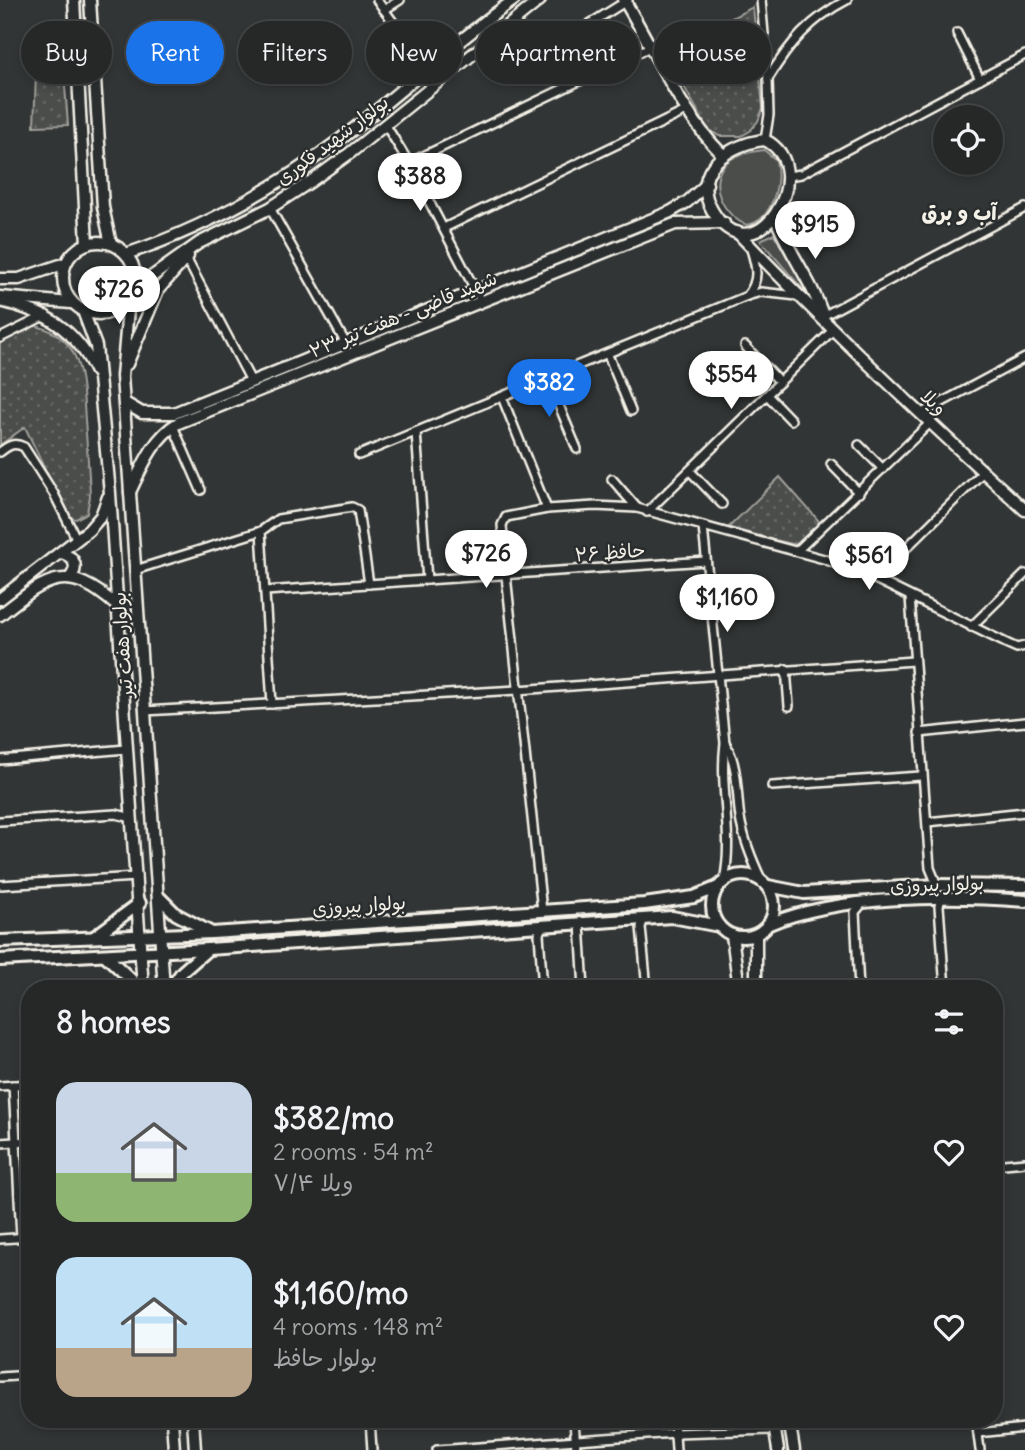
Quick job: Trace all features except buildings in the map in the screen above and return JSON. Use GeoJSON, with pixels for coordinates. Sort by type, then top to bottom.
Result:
{"type":"FeatureCollection","features":[{"type":"Feature","properties":{"kind":"main road"},"geometry":{"type":"LineString","coordinates":[[738,875],[765,883],[775,909],[769,925],[756,935],[732,935],[719,926],[712,902],[721,884],[738,875]]}},
{"type":"Feature","properties":{"kind":"main road","name":"بولوار پیروزی"},"geometry":{"type":"LineString","coordinates":[[765,883],[804,893],[937,885],[1025,886]]}},
{"type":"Feature","properties":{"kind":"main road","name":"بولوار پیروزی"},"geometry":{"type":"LineString","coordinates":[[0,941],[212,933],[645,904],[694,897],[721,884]]}},
{"type":"Feature","properties":{"kind":"main road"},"geometry":{"type":"LineString","coordinates":[[159,897],[176,914],[212,933]]}},
{"type":"Feature","properties":{"kind":"main road","name":"بولوار پیروزی"},"geometry":{"type":"LineString","coordinates":[[769,925],[817,908],[941,898],[1025,901]]}},
{"type":"Feature","properties":{"kind":"main road"},"geometry":{"type":"LineString","coordinates":[[94,937],[139,904]]}},
{"type":"Feature","properties":{"kind":"main road","name":"بولوار پیروزی"},"geometry":{"type":"LineString","coordinates":[[0,960],[107,956],[672,917],[719,926]]}},
{"type":"Feature","properties":{"kind":"main road"},"geometry":{"type":"LineString","coordinates":[[176,980],[181,972],[208,949]]}},
{"type":"Feature","properties":{"kind":"main road"},"geometry":{"type":"LineString","coordinates":[[107,956],[132,980]]}},
{"type":"Feature","properties":{"kind":"street"},"geometry":{"type":"LineString","coordinates":[[74,0],[87,244]]}},
{"type":"Feature","properties":{"kind":"street"},"geometry":{"type":"LineString","coordinates":[[90,0],[103,207],[111,244]]}},
{"type":"Feature","properties":{"kind":"street"},"geometry":{"type":"LineString","coordinates":[[377,0],[392,21]]}},
{"type":"Feature","properties":{"kind":"street"},"geometry":{"type":"LineString","coordinates":[[384,10],[400,0]]}},
{"type":"Feature","properties":{"kind":"street","name":"بولوار شهید فکوری"},"geometry":{"type":"LineString","coordinates":[[462,41],[514,0]]}},
{"type":"Feature","properties":{"kind":"street","name":"بولوار شهید فکوری"},"geometry":{"type":"LineString","coordinates":[[131,294],[200,243],[270,208],[350,153],[540,0]]}},
{"type":"Feature","properties":{"kind":"street"},"geometry":{"type":"LineString","coordinates":[[761,0],[763,21]]}},
{"type":"Feature","properties":{"kind":"street"},"geometry":{"type":"LineString","coordinates":[[771,75],[798,35],[811,22],[847,0]]}},
{"type":"Feature","properties":{"kind":"street"},"geometry":{"type":"LineString","coordinates":[[594,21],[626,1],[688,110],[707,139],[722,154]]}},
{"type":"Feature","properties":{"kind":"street"},"geometry":{"type":"LineString","coordinates":[[957,33],[980,79]]}},
{"type":"Feature","properties":{"kind":"street"},"geometry":{"type":"LineString","coordinates":[[409,163],[652,46]]}},
{"type":"Feature","properties":{"kind":"street"},"geometry":{"type":"LineString","coordinates":[[788,176],[801,174],[1025,55]]}},
{"type":"Feature","properties":{"kind":"street","name":"بولوار شهید فکوری"},"geometry":{"type":"LineString","coordinates":[[126,254],[193,228],[262,192],[339,141],[408,84]]}},
{"type":"Feature","properties":{"kind":"street"},"geometry":{"type":"LineString","coordinates":[[765,140],[769,115],[768,84]]}},
{"type":"Feature","properties":{"kind":"street"},"geometry":{"type":"LineString","coordinates":[[78,88],[94,88]]}},
{"type":"Feature","properties":{"kind":"street"},"geometry":{"type":"LineString","coordinates":[[444,228],[688,110]]}},
{"type":"Feature","properties":{"kind":"street"},"geometry":{"type":"LineString","coordinates":[[385,124],[409,163],[481,301]]}},
{"type":"Feature","properties":{"kind":"street"},"geometry":{"type":"LineString","coordinates":[[765,140],[784,155],[788,176],[775,216],[766,227],[753,233],[737,232],[724,223],[708,201],[707,184],[712,166],[722,154],[745,142],[765,140]]}},
{"type":"Feature","properties":{"kind":"street","name":"شهید قاضی - هفت تیر ۲۳"},"geometry":{"type":"LineString","coordinates":[[160,414],[173,412],[670,212],[687,202],[707,184]]}},
{"type":"Feature","properties":{"kind":"street"},"geometry":{"type":"LineString","coordinates":[[270,208],[345,342]]}},
{"type":"Feature","properties":{"kind":"street"},"geometry":{"type":"LineString","coordinates":[[823,316],[1025,208]]}},
{"type":"Feature","properties":{"kind":"street","name":"ویلا"},"geometry":{"type":"LineString","coordinates":[[775,216],[780,232],[816,293],[823,316]]}},
{"type":"Feature","properties":{"kind":"street","name":"شهید قاضی - هفت تیر ۲۳"},"geometry":{"type":"LineString","coordinates":[[169,428],[675,224],[724,223]]}},
{"type":"Feature","properties":{"kind":"street","name":"ویلا"},"geometry":{"type":"LineString","coordinates":[[737,232],[797,296],[823,316],[920,414],[1025,509]]}},
{"type":"Feature","properties":{"kind":"street"},"geometry":{"type":"LineString","coordinates":[[122,376],[158,290],[200,243]]}},
{"type":"Feature","properties":{"kind":"street"},"geometry":{"type":"LineString","coordinates":[[0,279],[19,279],[66,262],[78,248],[87,244],[111,244],[126,254],[135,271],[131,294],[114,311],[104,314],[83,311],[71,303],[17,296],[0,299]]}},
{"type":"Feature","properties":{"kind":"street"},"geometry":{"type":"LineString","coordinates":[[747,296],[752,289],[757,270],[749,246]]}},
{"type":"Feature","properties":{"kind":"street"},"geometry":{"type":"LineString","coordinates":[[186,258],[251,381]]}},
{"type":"Feature","properties":{"kind":"street"},"geometry":{"type":"LineString","coordinates":[[66,262],[62,283],[71,303]]}},
{"type":"Feature","properties":{"kind":"street"},"geometry":{"type":"LineString","coordinates":[[17,296],[25,288],[19,279]]}},
{"type":"Feature","properties":{"kind":"street"},"geometry":{"type":"LineString","coordinates":[[359,455],[747,296],[761,292],[797,296]]}},
{"type":"Feature","properties":{"kind":"street","name":"بولوار هفت تیر"},"geometry":{"type":"LineString","coordinates":[[131,294],[122,376],[164,980]]}},
{"type":"Feature","properties":{"kind":"street"},"geometry":{"type":"LineString","coordinates":[[0,299],[47,315],[75,338],[99,378]]}},
{"type":"Feature","properties":{"kind":"street","name":"بولوار هفت تیر"},"geometry":{"type":"LineString","coordinates":[[83,311],[96,346],[110,493],[142,980]]}},
{"type":"Feature","properties":{"kind":"street"},"geometry":{"type":"LineString","coordinates":[[0,338],[47,315]]}},
{"type":"Feature","properties":{"kind":"street"},"geometry":{"type":"LineString","coordinates":[[647,513],[834,329]]}},
{"type":"Feature","properties":{"kind":"street"},"geometry":{"type":"LineString","coordinates":[[745,346],[780,382]]}},
{"type":"Feature","properties":{"kind":"street"},"geometry":{"type":"LineString","coordinates":[[608,355],[631,411]]}},
{"type":"Feature","properties":{"kind":"street"},"geometry":{"type":"LineString","coordinates":[[920,414],[1025,358]]}},
{"type":"Feature","properties":{"kind":"street"},"geometry":{"type":"LineString","coordinates":[[548,379],[577,449]]}},
{"type":"Feature","properties":{"kind":"street"},"geometry":{"type":"LineString","coordinates":[[767,395],[791,420]]}},
{"type":"Feature","properties":{"kind":"street"},"geometry":{"type":"LineString","coordinates":[[502,397],[547,509]]}},
{"type":"Feature","properties":{"kind":"street"},"geometry":{"type":"LineString","coordinates":[[125,403],[142,413],[160,414],[158,424],[169,428],[201,491]]}},
{"type":"Feature","properties":{"kind":"street"},"geometry":{"type":"LineString","coordinates":[[797,551],[930,423]]}},
{"type":"Feature","properties":{"kind":"street"},"geometry":{"type":"LineString","coordinates":[[130,493],[145,461],[169,428]]}},
{"type":"Feature","properties":{"kind":"street"},"geometry":{"type":"LineString","coordinates":[[416,432],[427,580]]}},
{"type":"Feature","properties":{"kind":"street"},"geometry":{"type":"LineString","coordinates":[[0,452],[17,443],[24,447],[36,463],[77,540]]}},
{"type":"Feature","properties":{"kind":"street"},"geometry":{"type":"LineString","coordinates":[[859,445],[883,469]]}},
{"type":"Feature","properties":{"kind":"street"},"geometry":{"type":"LineString","coordinates":[[831,464],[859,493]]}},
{"type":"Feature","properties":{"kind":"street"},"geometry":{"type":"LineString","coordinates":[[690,471],[722,504]]}},
{"type":"Feature","properties":{"kind":"street"},"geometry":{"type":"LineString","coordinates":[[875,579],[983,471]]}},
{"type":"Feature","properties":{"kind":"street"},"geometry":{"type":"LineString","coordinates":[[612,479],[637,508],[647,513],[797,551],[875,579],[1017,648],[1025,646]]}},
{"type":"Feature","properties":{"kind":"street"},"geometry":{"type":"LineString","coordinates":[[0,599],[77,540],[101,516],[110,493]]}},
{"type":"Feature","properties":{"kind":"street"},"geometry":{"type":"LineString","coordinates":[[542,911],[506,575],[503,521],[506,517],[547,509],[595,506],[637,508]]}},
{"type":"Feature","properties":{"kind":"street"},"geometry":{"type":"LineString","coordinates":[[135,569],[261,531],[278,519],[352,508],[358,510],[369,584]]}},
{"type":"Feature","properties":{"kind":"street"},"geometry":{"type":"LineString","coordinates":[[703,527],[726,743],[723,763],[730,852],[721,884]]}},
{"type":"Feature","properties":{"kind":"street"},"geometry":{"type":"LineString","coordinates":[[261,531],[272,704]]}},
{"type":"Feature","properties":{"kind":"street"},"geometry":{"type":"LineString","coordinates":[[61,553],[70,555],[75,563],[75,572],[69,579]]}},
{"type":"Feature","properties":{"kind":"street","name":"حافظ ۲۶"},"geometry":{"type":"LineString","coordinates":[[265,591],[706,561]]}},
{"type":"Feature","properties":{"kind":"street"},"geometry":{"type":"LineString","coordinates":[[971,627],[1025,574]]}},
{"type":"Feature","properties":{"kind":"street"},"geometry":{"type":"LineString","coordinates":[[0,615],[47,581],[69,579],[83,581],[117,606]]}},
{"type":"Feature","properties":{"kind":"street"},"geometry":{"type":"LineString","coordinates":[[910,597],[921,776],[930,868],[937,885]]}},
{"type":"Feature","properties":{"kind":"street"},"geometry":{"type":"LineString","coordinates":[[144,711],[518,690],[717,673],[913,661]]}},
{"type":"Feature","properties":{"kind":"street"},"geometry":{"type":"LineString","coordinates":[[786,668],[789,706]]}},
{"type":"Feature","properties":{"kind":"street"},"geometry":{"type":"LineString","coordinates":[[919,733],[1025,722]]}},
{"type":"Feature","properties":{"kind":"street"},"geometry":{"type":"LineString","coordinates":[[726,743],[736,762],[740,818],[748,850],[765,883]]}},
{"type":"Feature","properties":{"kind":"street"},"geometry":{"type":"LineString","coordinates":[[0,760],[126,748]]}},
{"type":"Feature","properties":{"kind":"street"},"geometry":{"type":"LineString","coordinates":[[772,786],[921,776]]}},
{"type":"Feature","properties":{"kind":"street"},"geometry":{"type":"LineString","coordinates":[[927,822],[1025,812]]}},
{"type":"Feature","properties":{"kind":"street"},"geometry":{"type":"LineString","coordinates":[[0,821],[116,814],[132,818]]}},
{"type":"Feature","properties":{"kind":"street"},"geometry":{"type":"LineString","coordinates":[[0,885],[137,877]]}},
{"type":"Feature","properties":{"kind":"street"},"geometry":{"type":"LineString","coordinates":[[941,898],[939,906],[944,980]]}},
{"type":"Feature","properties":{"kind":"street"},"geometry":{"type":"LineString","coordinates":[[859,980],[855,912],[861,905]]}},
{"type":"Feature","properties":{"kind":"street"},"geometry":{"type":"LineString","coordinates":[[644,919],[641,927],[646,980]]}},
{"type":"Feature","properties":{"kind":"street"},"geometry":{"type":"LineString","coordinates":[[580,923],[583,980]]}},
{"type":"Feature","properties":{"kind":"street"},"geometry":{"type":"LineString","coordinates":[[542,926],[539,934],[542,980]]}},
{"type":"Feature","properties":{"kind":"street"},"geometry":{"type":"LineString","coordinates":[[732,935],[738,980]]}},
{"type":"Feature","properties":{"kind":"street"},"geometry":{"type":"LineString","coordinates":[[755,980],[756,935]]}},
{"type":"Feature","properties":{"kind":"street"},"geometry":{"type":"LineString","coordinates":[[13,1085],[21,1190]]}},
{"type":"Feature","properties":{"kind":"street"},"geometry":{"type":"LineString","coordinates":[[0,1086],[21,1085]]}},
{"type":"Feature","properties":{"kind":"street"},"geometry":{"type":"LineString","coordinates":[[0,1143],[21,1142]]}},
{"type":"Feature","properties":{"kind":"street"},"geometry":{"type":"LineString","coordinates":[[1003,1164],[1025,1162]]}},
{"type":"Feature","properties":{"kind":"street"},"geometry":{"type":"LineString","coordinates":[[0,1239],[21,1237]]}},
{"type":"Feature","properties":{"kind":"street"},"geometry":{"type":"LineString","coordinates":[[0,1377],[21,1376]]}},
{"type":"Feature","properties":{"kind":"street"},"geometry":{"type":"LineString","coordinates":[[173,1428],[174,1450]]}},
{"type":"Feature","properties":{"kind":"street"},"geometry":{"type":"LineString","coordinates":[[194,1428],[195,1450]]}},
{"type":"Feature","properties":{"kind":"street"},"geometry":{"type":"LineString","coordinates":[[371,1428],[372,1450]]}},
{"type":"Feature","properties":{"kind":"street"},"geometry":{"type":"LineString","coordinates":[[575,1428],[576,1450]]}},
{"type":"Feature","properties":{"kind":"street"},"geometry":{"type":"LineString","coordinates":[[675,1428],[676,1450]]}},
{"type":"Feature","properties":{"kind":"street"},"geometry":{"type":"LineString","coordinates":[[437,1450],[737,1428]]}},
{"type":"Feature","properties":{"kind":"street"},"geometry":{"type":"LineString","coordinates":[[774,1428],[778,1450]]}},
{"type":"Feature","properties":{"kind":"street"},"geometry":{"type":"LineString","coordinates":[[790,1428],[794,1450]]}},
{"type":"Feature","properties":{"kind":"street"},"geometry":{"type":"LineString","coordinates":[[977,1428],[980,1450]]}},
{"type":"Feature","properties":{"kind":"street"},"geometry":{"type":"LineString","coordinates":[[978,1433],[1025,1429]]}},
{"type":"Feature","properties":{"kind":"shaded area"},"geometry":{"type":"Polygon","coordinates":[[[753,7],[754,21],[726,21],[753,7]]]}},
{"type":"Feature","properties":{"kind":"shaded area"},"geometry":{"type":"Polygon","coordinates":[[[36,84],[65,84],[68,125],[34,126],[36,84]]]}},
{"type":"Feature","properties":{"kind":"shaded area"},"geometry":{"type":"Polygon","coordinates":[[[683,84],[761,84],[763,108],[750,131],[741,136],[719,136],[707,128],[683,84]]]}},
{"type":"Feature","properties":{"kind":"shaded area"},"geometry":{"type":"Polygon","coordinates":[[[764,150],[776,160],[776,190],[769,209],[756,222],[747,225],[731,215],[725,207],[720,198],[718,179],[721,170],[731,159],[745,153],[764,150]]]}},
{"type":"Feature","properties":{"kind":"shaded area"},"geometry":{"type":"Polygon","coordinates":[[[774,234],[812,300],[760,240],[774,234]]]}},
{"type":"Feature","properties":{"kind":"shaded area"},"geometry":{"type":"Polygon","coordinates":[[[30,325],[61,337],[70,347],[80,373],[90,496],[87,513],[76,519],[68,517],[25,427],[0,445],[0,342],[30,325]]]}},
{"type":"Feature","properties":{"kind":"shaded area"},"geometry":{"type":"Polygon","coordinates":[[[780,477],[818,520],[820,526],[797,545],[727,529],[780,477]]]}},
{"type":"Feature","properties":{"kind":"district","name":"آب و برق"},"geometry":{"type":"Point","coordinates":[959,213]}}]}
